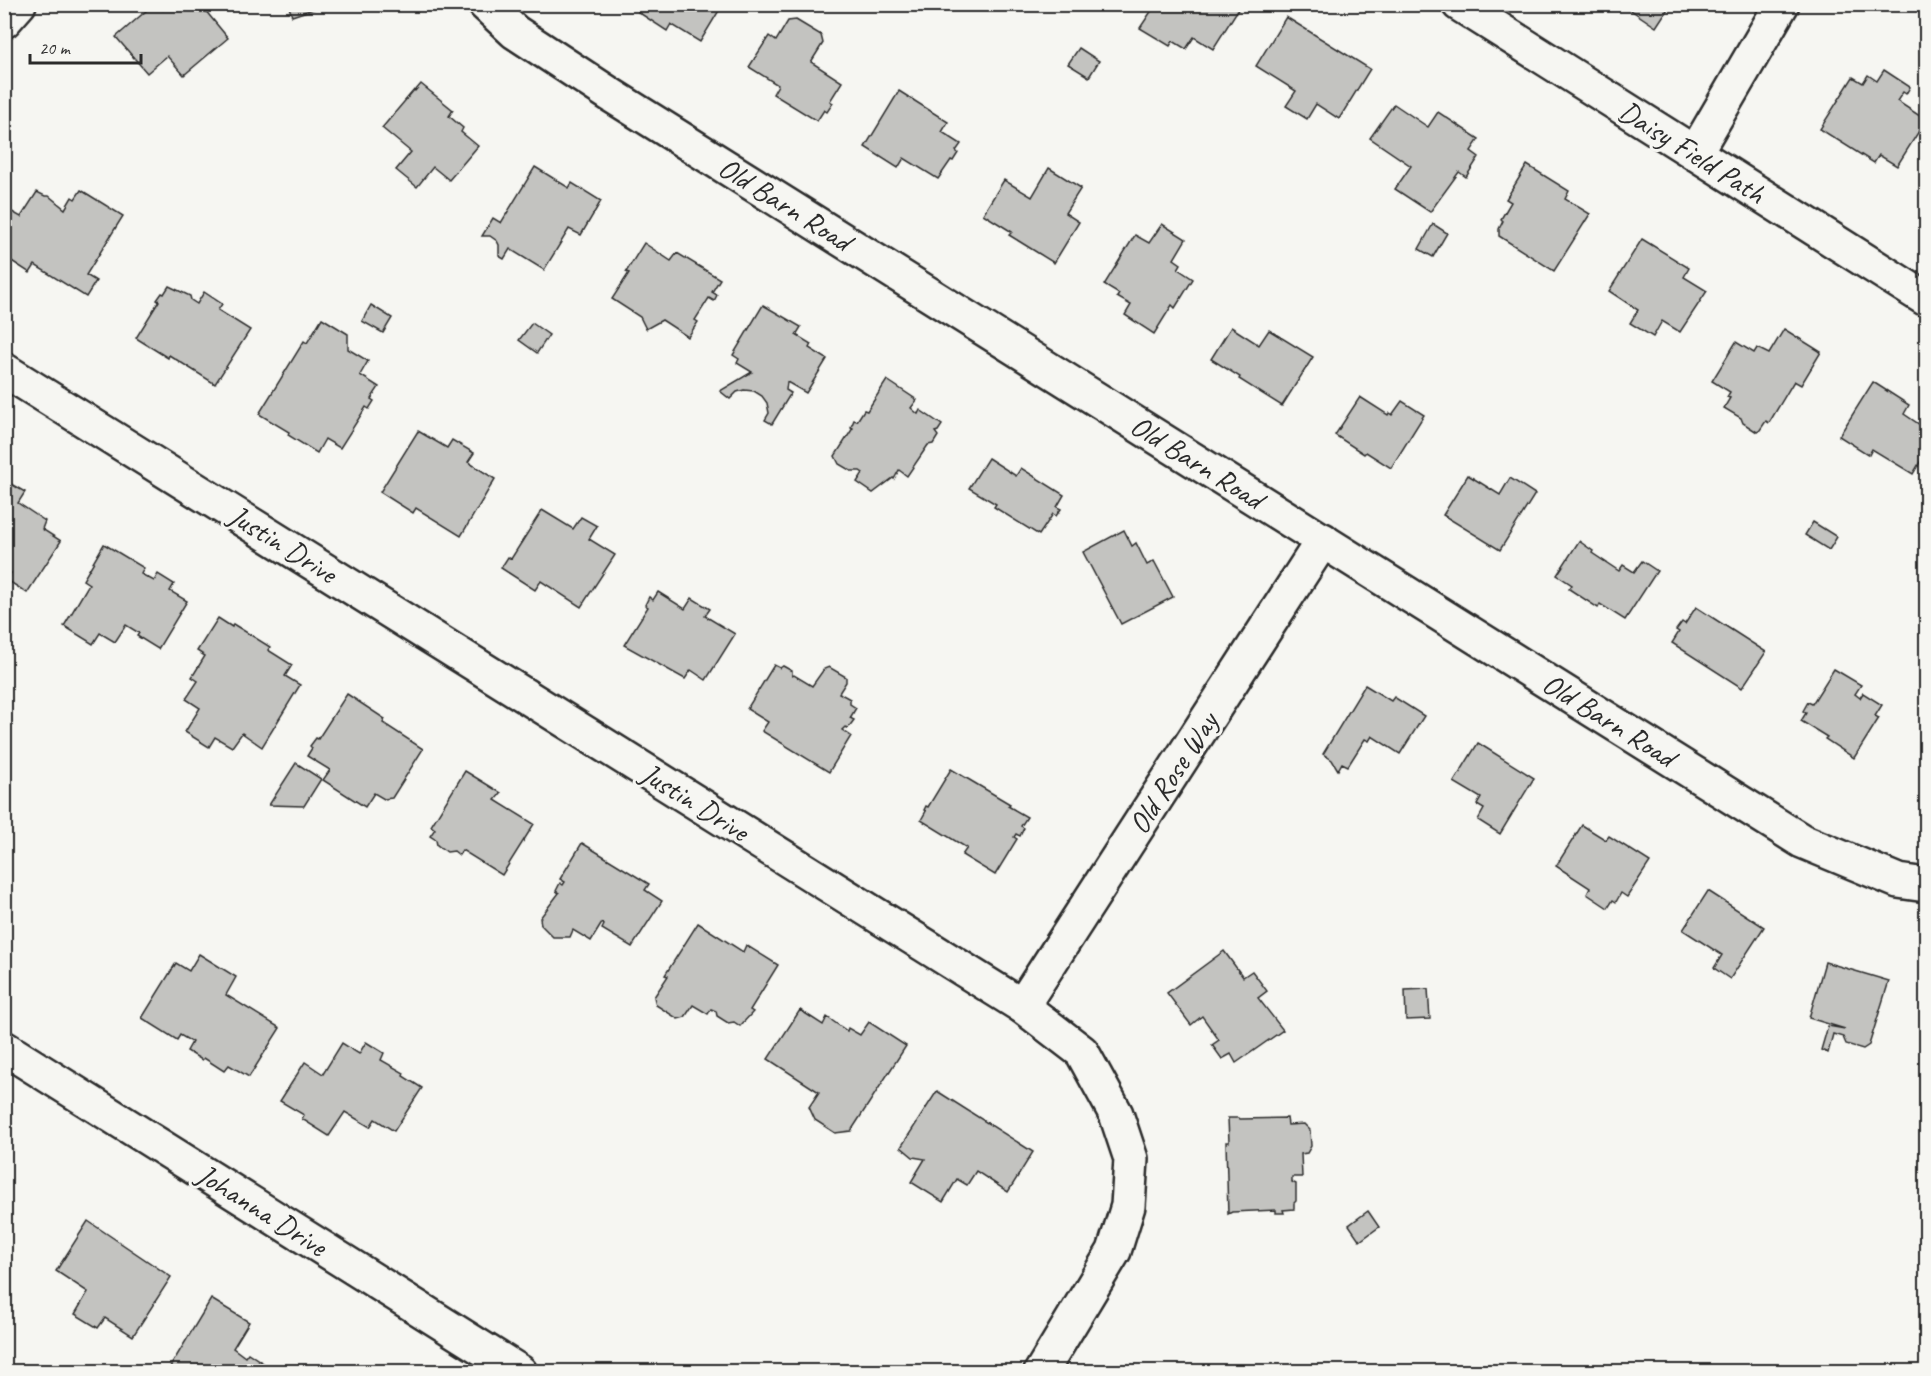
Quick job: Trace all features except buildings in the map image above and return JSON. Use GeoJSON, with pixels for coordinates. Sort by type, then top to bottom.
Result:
{"type":"FeatureCollection","features":[{"type":"Feature","properties":{"kind":"street"},"geometry":{"type":"LineString","coordinates":[[4,21],[19,4]]}},
{"type":"Feature","properties":{"kind":"street","name":"Old Barn Road"},"geometry":{"type":"LineString","coordinates":[[486,4],[515,32],[611,95],[1802,841],[1898,881],[1926,885]]}},
{"type":"Feature","properties":{"kind":"street","name":"Daisy Field Path"},"geometry":{"type":"LineString","coordinates":[[1459,4],[1926,299]]}},
{"type":"Feature","properties":{"kind":"street"},"geometry":{"type":"LineString","coordinates":[[1695,153],[1782,4]]}},
{"type":"Feature","properties":{"kind":"street","name":"Justin Drive"},"geometry":{"type":"LineString","coordinates":[[4,370],[1022,1006],[1082,1052],[1116,1114],[1131,1159],[1128,1206],[1114,1251],[1041,1371]]}},
{"type":"Feature","properties":{"kind":"street","name":"Old Rose Way"},"geometry":{"type":"LineString","coordinates":[[1022,1006],[1323,540]]}},
{"type":"Feature","properties":{"kind":"street","name":"Johanna Drive"},"geometry":{"type":"LineString","coordinates":[[4,1048],[520,1371]]}}]}
